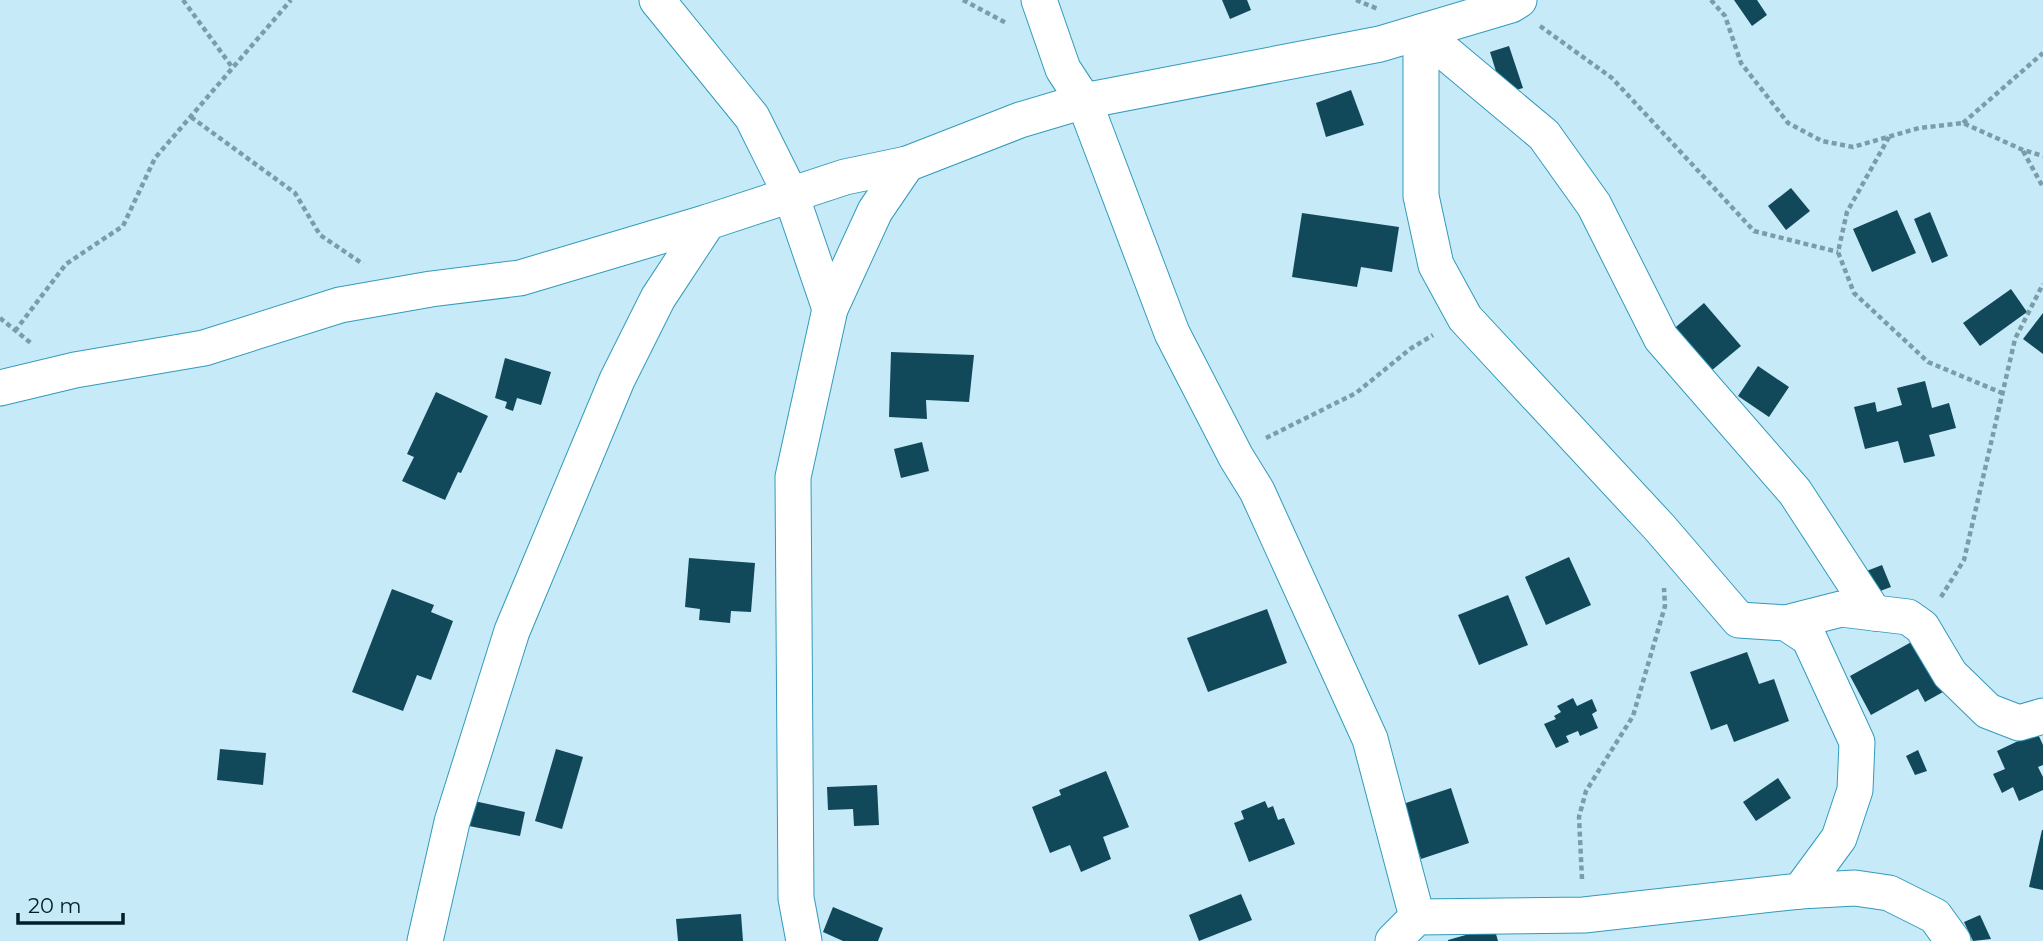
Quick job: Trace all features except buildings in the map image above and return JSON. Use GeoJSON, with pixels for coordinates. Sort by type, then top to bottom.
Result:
{"type":"FeatureCollection","features":[{"type":"Feature","properties":{"kind":"street"},"geometry":{"type":"LineString","coordinates":[[657,0],[752,117],[791,195],[830,309]]}},
{"type":"Feature","properties":{"kind":"street"},"geometry":{"type":"LineString","coordinates":[[1039,0],[1063,69],[1084,101],[1172,334],[1236,457],[1257,491],[1370,739],[1418,917]]}},
{"type":"Feature","properties":{"kind":"street"},"geometry":{"type":"LineString","coordinates":[[0,388],[75,370],[204,348],[340,304],[520,278],[708,222],[845,177],[907,164],[1020,120],[1084,101],[1341,52],[1421,32],[1515,2]]}},
{"type":"Feature","properties":{"kind":"street"},"geometry":{"type":"LineString","coordinates":[[1421,32],[1421,196],[1436,265],[1465,318],[1660,528],[1739,620],[1786,623],[1841,609],[1908,617],[1922,627],[1950,674],[1988,711],[2019,723],[2043,716]]}},
{"type":"Feature","properties":{"kind":"street"},"geometry":{"type":"LineString","coordinates":[[1421,32],[1544,135],[1594,205],[1661,338],[1795,492],[1874,613]]}},
{"type":"Feature","properties":{"kind":"street"},"geometry":{"type":"LineString","coordinates":[[804,941],[796,898],[793,477],[830,309],[875,211],[907,164]]}},
{"type":"Feature","properties":{"kind":"street"},"geometry":{"type":"LineString","coordinates":[[425,941],[453,822],[512,631],[617,380],[658,298],[708,222]]}},
{"type":"Feature","properties":{"kind":"street"},"geometry":{"type":"LineString","coordinates":[[1786,623],[1809,638],[1857,742],[1855,790],[1839,838],[1800,891]]}},
{"type":"Feature","properties":{"kind":"street"},"geometry":{"type":"LineString","coordinates":[[1393,941],[1418,917],[1584,915],[1800,891],[1855,888],[1889,893],[1935,916],[1953,941]]}},
{"type":"Feature","properties":{"kind":"path"},"geometry":{"type":"LineString","coordinates":[[183,0],[232,67]]}},
{"type":"Feature","properties":{"kind":"path"},"geometry":{"type":"LineString","coordinates":[[15,331],[66,264],[122,226],[155,158],[291,0]]}},
{"type":"Feature","properties":{"kind":"path"},"geometry":{"type":"LineString","coordinates":[[1711,0],[1725,16],[1741,62],[1788,123],[1822,141],[1853,147],[1919,128],[1963,123],[2043,156]]}},
{"type":"Feature","properties":{"kind":"path"},"geometry":{"type":"LineString","coordinates":[[1515,2],[1612,78],[1755,231],[1838,252]]}},
{"type":"Feature","properties":{"kind":"path"},"geometry":{"type":"LineString","coordinates":[[1963,123],[2043,53]]}},
{"type":"Feature","properties":{"kind":"path"},"geometry":{"type":"LineString","coordinates":[[191,117],[295,193],[320,235],[406,293]]}},
{"type":"Feature","properties":{"kind":"path"},"geometry":{"type":"LineString","coordinates":[[1889,137],[1847,212],[1838,252],[1854,293],[1928,362],[2002,393]]}},
{"type":"Feature","properties":{"kind":"path"},"geometry":{"type":"LineString","coordinates":[[2023,150],[2043,187]]}},
{"type":"Feature","properties":{"kind":"path"},"geometry":{"type":"LineString","coordinates":[[1922,627],[1964,560],[2015,339],[2043,284]]}},
{"type":"Feature","properties":{"kind":"path"},"geometry":{"type":"LineString","coordinates":[[1236,457],[1273,434],[1356,393],[1410,349],[1465,318]]}},
{"type":"Feature","properties":{"kind":"path"},"geometry":{"type":"LineString","coordinates":[[1584,915],[1579,817],[1586,791],[1633,716],[1665,606],[1660,528]]}}]}
